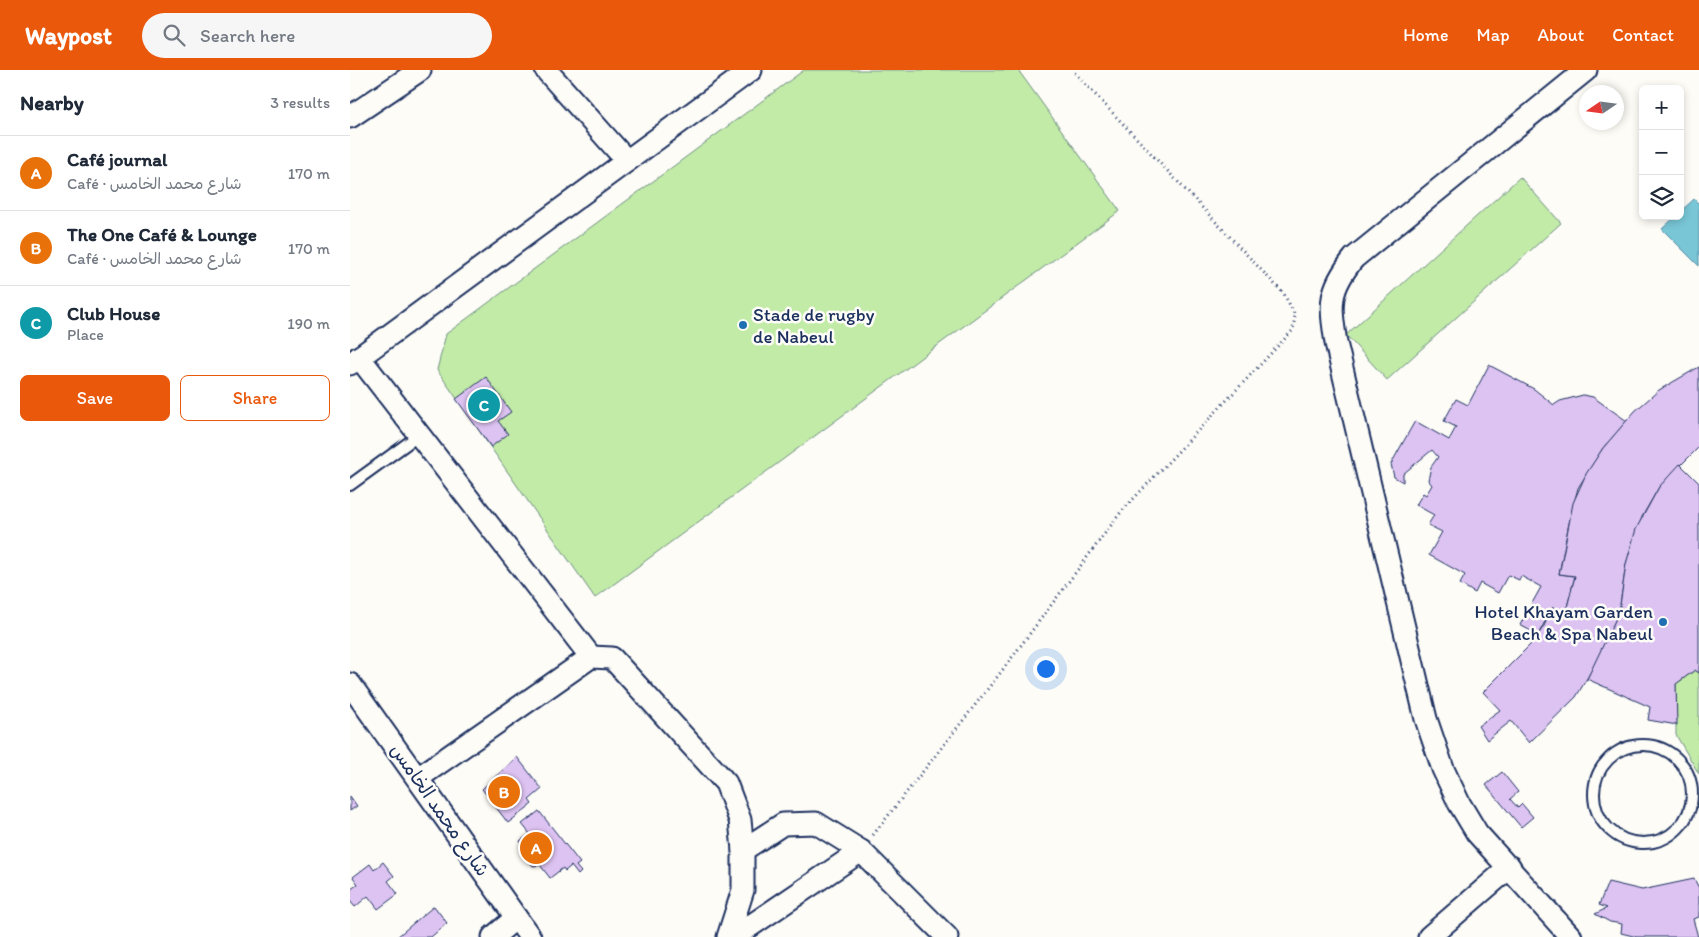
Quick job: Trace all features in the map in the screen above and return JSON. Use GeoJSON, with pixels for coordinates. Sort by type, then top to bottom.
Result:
{"type":"FeatureCollection","features":[{"type":"Feature","properties":{"kind":"street"},"geometry":{"type":"LineString","coordinates":[[350,117],[420,70]]}},
{"type":"Feature","properties":{"kind":"street"},"geometry":{"type":"LineString","coordinates":[[546,70],[627,161]]}},
{"type":"Feature","properties":{"kind":"street"},"geometry":{"type":"LineString","coordinates":[[591,656],[419,435],[355,360],[751,70]]}},
{"type":"Feature","properties":{"kind":"street"},"geometry":{"type":"LineString","coordinates":[[1571,937],[1477,833],[1459,803],[1443,769],[1426,719],[1336,343],[1331,314],[1332,294],[1342,273],[1354,258],[1586,70]]}},
{"type":"Feature","properties":{"kind":"street"},"geometry":{"type":"LineString","coordinates":[[418,778],[591,656],[612,658],[726,783],[740,820],[744,890],[728,937]]}},
{"type":"Feature","properties":{"kind":"street","name":"شارع محمد الخامس"},"geometry":{"type":"LineString","coordinates":[[350,684],[530,937]]}},
{"type":"Feature","properties":{"kind":"street"},"geometry":{"type":"LineString","coordinates":[[743,850],[783,824],[816,823],[861,851],[947,937]]}},
{"type":"Feature","properties":{"kind":"street"},"geometry":{"type":"LineString","coordinates":[[734,937],[861,851]]}},
{"type":"Feature","properties":{"kind":"street"},"geometry":{"type":"LineString","coordinates":[[1429,937],[1510,868]]}},
{"type":"Feature","properties":{"kind":"street"},"geometry":{"type":"LineString","coordinates":[[493,937],[516,918]]}},
{"type":"Feature","properties":{"kind":"lane"},"geometry":{"type":"LineString","coordinates":[[350,485],[419,435]]}},
{"type":"Feature","properties":{"kind":"lane"},"geometry":{"type":"LineString","coordinates":[[1634,746],[1650,746],[1665,750],[1678,760],[1688,773],[1692,789],[1691,805],[1683,822],[1670,836],[1656,842],[1641,844],[1626,840],[1613,833],[1603,822],[1596,807],[1594,791],[1602,768],[1606,762],[1619,752],[1634,746]]}},
{"type":"Feature","properties":{"kind":"path"},"geometry":{"type":"LineString","coordinates":[[861,851],[1001,672],[1121,512],[1293,330],[1294,315],[1284,294],[1072,70]]}},
{"type":"Feature","properties":{"kind":"green space","name":"Stade de rugby de Nabeul"},"geometry":{"type":"Polygon","coordinates":[[[804,70],[1018,70],[1120,211],[595,598],[437,370],[446,334],[804,70]]]}},
{"type":"Feature","properties":{"kind":"green space"},"geometry":{"type":"Polygon","coordinates":[[[1520,177],[1561,223],[1387,380],[1346,335],[1520,177]]]}},
{"type":"Feature","properties":{"kind":"green space"},"geometry":{"type":"Polygon","coordinates":[[[1695,670],[1699,673],[1699,774],[1676,735],[1676,684],[1695,670]]]}},
{"type":"Feature","properties":{"kind":"water"},"geometry":{"type":"Polygon","coordinates":[[[1694,199],[1699,204],[1699,266],[1662,229],[1672,220],[1684,220],[1684,208],[1694,199]]]}},
{"type":"Feature","properties":{"kind":"building"},"geometry":{"type":"Polygon","coordinates":[[[1489,365],[1534,389],[1554,405],[1560,401],[1583,395],[1593,397],[1627,421],[1603,448],[1578,488],[1559,574],[1575,576],[1566,611],[1552,608],[1538,635],[1520,625],[1541,587],[1521,576],[1519,580],[1508,575],[1498,593],[1480,583],[1475,593],[1460,584],[1465,575],[1429,555],[1442,532],[1428,525],[1434,515],[1416,505],[1423,493],[1426,495],[1432,485],[1428,480],[1431,467],[1438,457],[1432,450],[1403,474],[1403,482],[1394,477],[1391,464],[1415,421],[1449,440],[1456,427],[1444,421],[1456,399],[1468,405],[1489,365]]]}},
{"type":"Feature","properties":{"kind":"building"},"geometry":{"type":"Polygon","coordinates":[[[1699,367],[1699,447],[1659,487],[1642,517],[1626,564],[1619,612],[1596,663],[1576,697],[1529,743],[1511,721],[1487,740],[1478,726],[1500,710],[1483,692],[1533,642],[1544,626],[1552,608],[1566,611],[1575,576],[1559,574],[1573,503],[1586,474],[1603,448],[1635,411],[1659,390],[1699,367]]]}},
{"type":"Feature","properties":{"kind":"building"},"geometry":{"type":"Polygon","coordinates":[[[486,377],[511,412],[498,421],[508,434],[491,447],[456,399],[486,377]]]}},
{"type":"Feature","properties":{"kind":"building"},"geometry":{"type":"Polygon","coordinates":[[[1680,464],[1699,483],[1699,673],[1695,670],[1676,684],[1677,725],[1648,720],[1650,707],[1587,679],[1619,612],[1626,564],[1636,529],[1659,487],[1680,464]]]}},
{"type":"Feature","properties":{"kind":"building"},"geometry":{"type":"Polygon","coordinates":[[[517,757],[542,789],[529,800],[532,804],[508,823],[482,789],[517,757]]]}},
{"type":"Feature","properties":{"kind":"building"},"geometry":{"type":"Polygon","coordinates":[[[1502,772],[1518,792],[1510,799],[1518,808],[1522,804],[1533,817],[1521,827],[1486,785],[1502,772]]]}},
{"type":"Feature","properties":{"kind":"building"},"geometry":{"type":"Polygon","coordinates":[[[350,796],[357,806],[350,811],[350,796]]]}},
{"type":"Feature","properties":{"kind":"building"},"geometry":{"type":"Polygon","coordinates":[[[539,811],[580,863],[576,866],[581,872],[578,875],[571,866],[565,871],[563,868],[550,878],[540,865],[533,866],[528,860],[530,853],[520,841],[530,834],[522,824],[539,811]]]}},
{"type":"Feature","properties":{"kind":"building"},"geometry":{"type":"Polygon","coordinates":[[[383,862],[394,876],[388,881],[398,894],[378,909],[368,896],[355,907],[350,901],[350,890],[358,884],[353,877],[370,864],[374,870],[383,862]]]}},
{"type":"Feature","properties":{"kind":"building"},"geometry":{"type":"Polygon","coordinates":[[[1694,879],[1699,888],[1699,917],[1693,919],[1698,937],[1637,937],[1621,933],[1622,924],[1610,922],[1595,914],[1607,908],[1599,905],[1608,882],[1642,890],[1694,879]]]}},
{"type":"Feature","properties":{"kind":"building"},"geometry":{"type":"Polygon","coordinates":[[[434,906],[447,923],[431,937],[397,937],[434,906]]]}},
{"type":"Feature","properties":{"kind":"place","name":"Stade de rugby de Nabeul"},"geometry":{"type":"Point","coordinates":[743,325]}},
{"type":"Feature","properties":{"kind":"place","name":"Club House"},"geometry":{"type":"Point","coordinates":[484,405]}},
{"type":"Feature","properties":{"kind":"place","name":"Hotel Khayam Garden Beach & Spa Nabeul"},"geometry":{"type":"Point","coordinates":[1663,622]}},
{"type":"Feature","properties":{"kind":"place","name":"The One Café & Lounge"},"geometry":{"type":"Point","coordinates":[504,792]}},
{"type":"Feature","properties":{"kind":"place","name":"Café journal"},"geometry":{"type":"Point","coordinates":[536,848]}}]}
